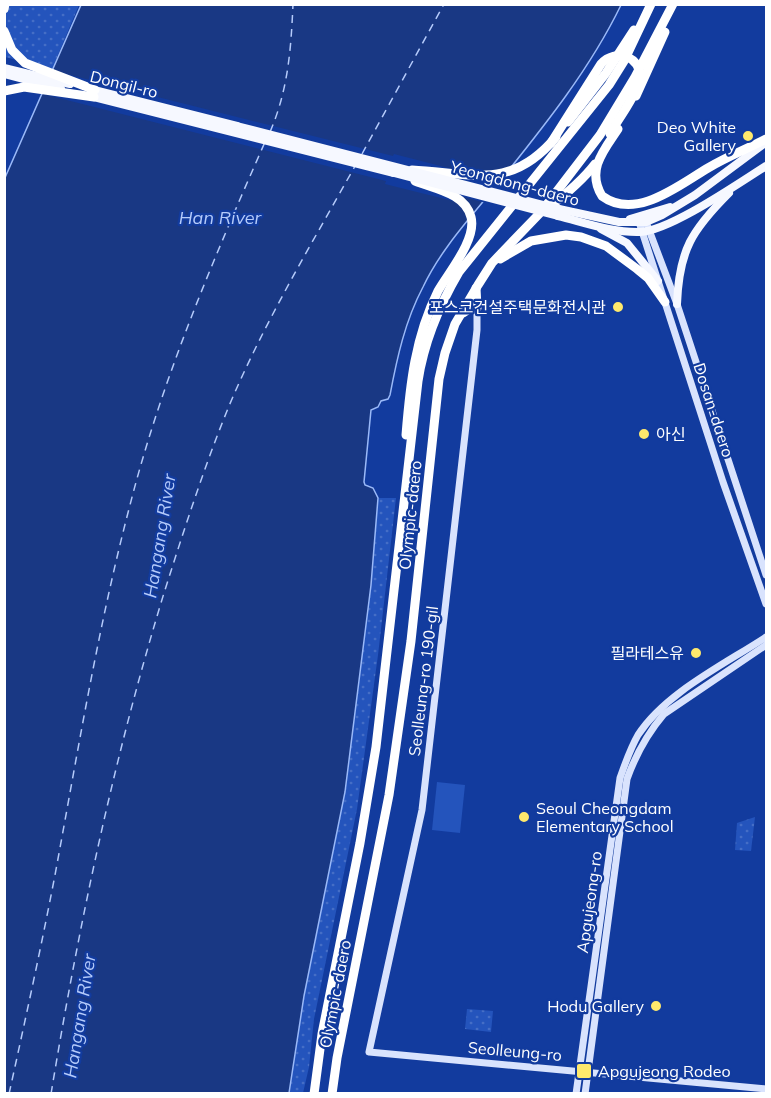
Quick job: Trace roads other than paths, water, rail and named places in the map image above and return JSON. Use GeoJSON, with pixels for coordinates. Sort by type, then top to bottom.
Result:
{"type":"FeatureCollection","features":[{"type":"Feature","properties":{"kind":"highway"},"geometry":{"type":"LineString","coordinates":[[4,9],[5,4]]}},
{"type":"Feature","properties":{"kind":"highway"},"geometry":{"type":"LineString","coordinates":[[541,212],[562,198],[585,177],[630,110],[644,82],[674,4]]}},
{"type":"Feature","properties":{"kind":"highway","name":"Olympic-daero"},"geometry":{"type":"LineString","coordinates":[[332,1094],[337,1058],[389,795],[411,640],[439,379],[445,353],[461,314],[492,263],[541,212],[600,135],[635,77],[674,4]]}},
{"type":"Feature","properties":{"kind":"highway"},"geometry":{"type":"LineString","coordinates":[[410,170],[472,176],[499,174],[529,162],[551,143],[596,86],[650,6]]}},
{"type":"Feature","properties":{"kind":"highway","name":"Olympic-daero"},"geometry":{"type":"LineString","coordinates":[[314,1094],[322,1035],[360,843],[376,747],[420,369],[429,334],[459,272],[609,84],[624,61],[650,6]]}},
{"type":"Feature","properties":{"kind":"highway"},"geometry":{"type":"LineString","coordinates":[[4,31],[12,50],[25,63],[94,93]]}},
{"type":"Feature","properties":{"kind":"highway"},"geometry":{"type":"LineString","coordinates":[[551,143],[603,61],[622,54],[630,57],[637,66],[639,82],[610,134],[578,183]]}},
{"type":"Feature","properties":{"kind":"highway"},"geometry":{"type":"LineString","coordinates":[[4,91],[24,87],[94,93]]}},
{"type":"Feature","properties":{"kind":"highway"},"geometry":{"type":"LineString","coordinates":[[600,156],[594,176],[602,196],[614,202],[630,204],[655,199],[708,168],[766,141]]}},
{"type":"Feature","properties":{"kind":"highway"},"geometry":{"type":"LineString","coordinates":[[394,173],[460,199],[469,210],[472,221],[471,233],[426,319],[414,359],[405,446],[406,482]]}},
{"type":"Feature","properties":{"kind":"highway"},"geometry":{"type":"LineString","coordinates":[[492,263],[531,241],[566,235],[581,237],[606,246],[637,269],[648,278],[665,302]]}},
{"type":"Feature","properties":{"kind":"highway"},"geometry":{"type":"LineString","coordinates":[[461,314],[472,307],[477,308],[476,288]]}},
{"type":"Feature","properties":{"kind":"highway"},"geometry":{"type":"LineString","coordinates":[[308,1094],[322,1035]]}},
{"type":"Feature","properties":{"kind":"main road","name":"Dongil-ro"},"geometry":{"type":"LineString","coordinates":[[4,68],[236,129]]}},
{"type":"Feature","properties":{"kind":"main road","name":"Dongil-ro"},"geometry":{"type":"LineString","coordinates":[[4,75],[94,93]]}},
{"type":"Feature","properties":{"kind":"main road","name":"Yeongdong-daero"},"geometry":{"type":"LineString","coordinates":[[236,129],[410,170],[559,212],[588,224],[644,226],[669,223],[766,166]]}},
{"type":"Feature","properties":{"kind":"main road","name":"Yeongdong-daero"},"geometry":{"type":"LineString","coordinates":[[236,129],[394,173],[559,212],[644,226],[683,203],[766,141]]}},
{"type":"Feature","properties":{"kind":"main road"},"geometry":{"type":"LineString","coordinates":[[677,304],[679,273],[685,251],[708,214],[738,184]]}},
{"type":"Feature","properties":{"kind":"main road"},"geometry":{"type":"LineString","coordinates":[[619,222],[683,203]]}},
{"type":"Feature","properties":{"kind":"main road"},"geometry":{"type":"LineString","coordinates":[[588,224],[619,237],[627,243],[658,281]]}},
{"type":"Feature","properties":{"kind":"main road","name":"Dosan-daero"},"geometry":{"type":"LineString","coordinates":[[644,226],[658,281],[723,482],[766,604]]}},
{"type":"Feature","properties":{"kind":"main road","name":"Dosan-daero"},"geometry":{"type":"LineString","coordinates":[[644,226],[677,304],[766,575]]}},
{"type":"Feature","properties":{"kind":"main road","name":"Seolleung-ro 190-gil"},"geometry":{"type":"LineString","coordinates":[[369,1052],[422,810],[477,330],[477,308]]}},
{"type":"Feature","properties":{"kind":"main road","name":"Apgujeong-ro"},"geometry":{"type":"LineString","coordinates":[[576,1094],[620,778],[628,756],[639,735],[654,715],[691,686],[766,637]]}},
{"type":"Feature","properties":{"kind":"main road","name":"Apgujeong-ro"},"geometry":{"type":"LineString","coordinates":[[585,1094],[627,779],[635,756],[664,714],[766,645]]}},
{"type":"Feature","properties":{"kind":"main road","name":"Seolleung-ro"},"geometry":{"type":"LineString","coordinates":[[369,1052],[766,1089]]}},
{"type":"Feature","properties":{"kind":"water","name":"Han River"},"geometry":{"type":"Polygon","coordinates":[[[81,5],[621,5],[609,29],[566,96],[439,258],[406,326],[390,395],[388,399],[381,401],[378,407],[371,410],[364,482],[365,485],[373,488],[378,498],[371,585],[345,792],[304,996],[289,1093],[5,1093],[4,180],[81,5]]]}},
{"type":"Feature","properties":{"kind":"place","name":"Deo White Gallery"},"geometry":{"type":"Point","coordinates":[748,136]}},
{"type":"Feature","properties":{"kind":"place","name":"포스코건설주택문화전시관"},"geometry":{"type":"Point","coordinates":[618,307]}},
{"type":"Feature","properties":{"kind":"place","name":"아신"},"geometry":{"type":"Point","coordinates":[644,434]}},
{"type":"Feature","properties":{"kind":"place","name":"필라테스유"},"geometry":{"type":"Point","coordinates":[696,653]}},
{"type":"Feature","properties":{"kind":"place","name":"Seoul Cheongdam Elementary School"},"geometry":{"type":"Point","coordinates":[524,817]}},
{"type":"Feature","properties":{"kind":"place","name":"Hodu Gallery"},"geometry":{"type":"Point","coordinates":[656,1006]}},
{"type":"Feature","properties":{"kind":"place","name":"Apgujeong Rodeo"},"geometry":{"type":"Point","coordinates":[584,1071]}},
{"type":"Feature","properties":{"kind":"water label","name":"Hangang River"},"geometry":{"type":"Point","coordinates":[160,536]}},
{"type":"Feature","properties":{"kind":"water label","name":"Hangang River"},"geometry":{"type":"Point","coordinates":[80,1016]}}]}
